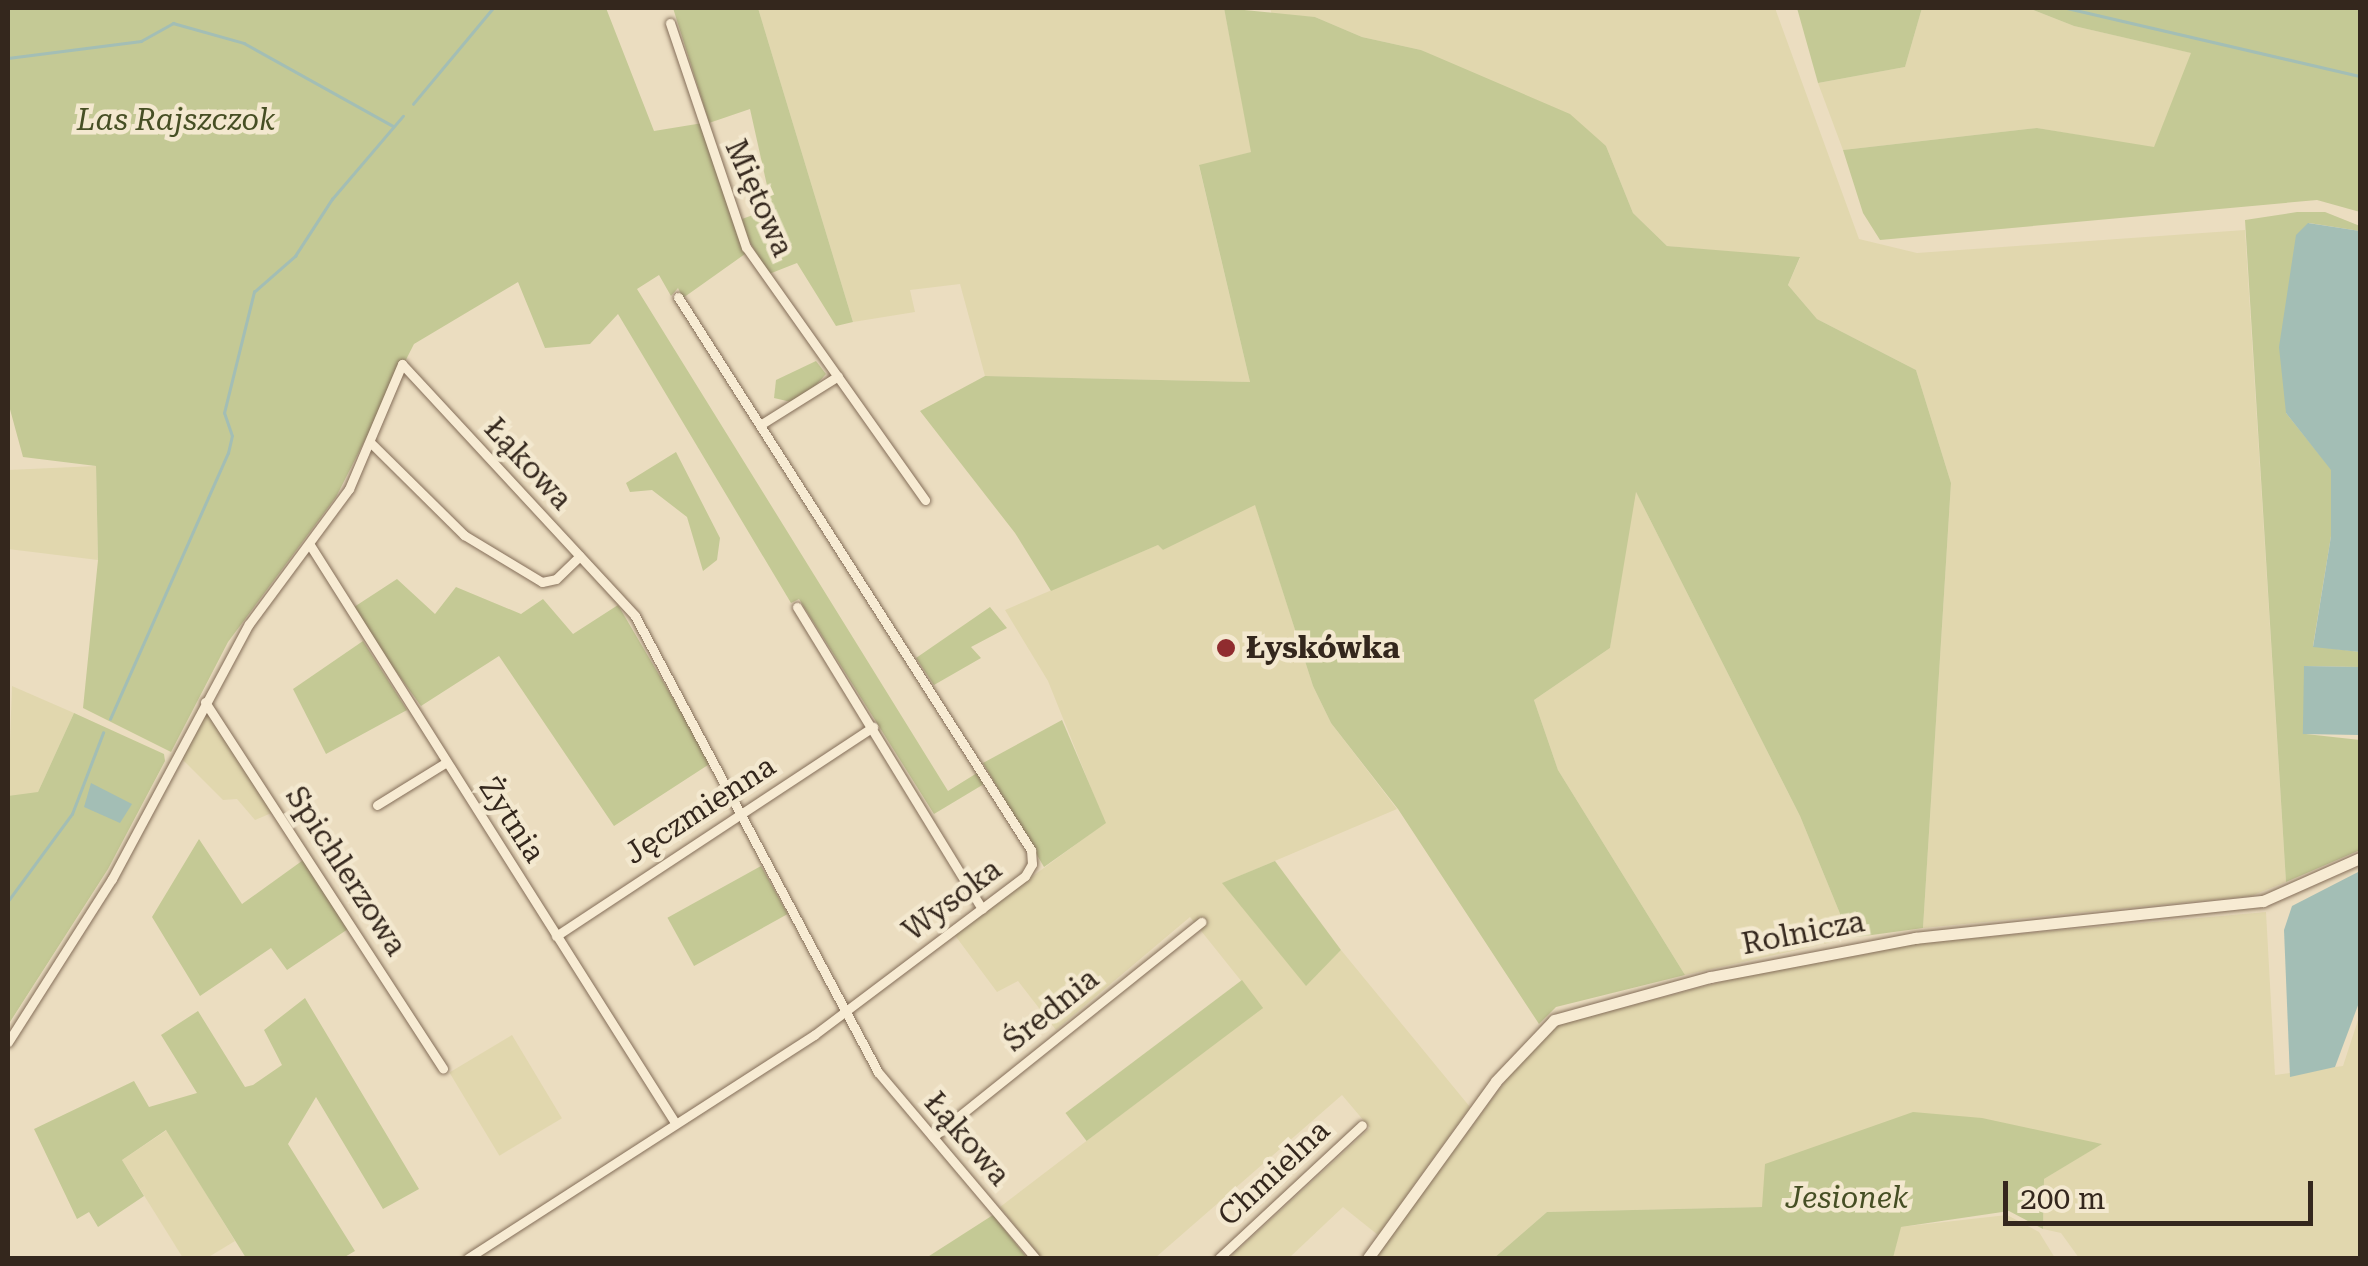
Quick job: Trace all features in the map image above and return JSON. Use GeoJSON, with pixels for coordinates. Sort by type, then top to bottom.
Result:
{"type":"FeatureCollection","features":[{"type":"Feature","properties":{"kind":"street","name":"Miętowa"},"geometry":{"type":"LineString","coordinates":[[670,23],[746,247],[925,500]]}},
{"type":"Feature","properties":{"kind":"street","name":"Wysoka"},"geometry":{"type":"LineString","coordinates":[[468,1258],[842,1013],[1026,876],[1030,850],[678,297]]}},
{"type":"Feature","properties":{"kind":"street","name":"Łąkowa"},"geometry":{"type":"LineString","coordinates":[[8,1042],[112,880],[249,624],[310,545],[371,443],[402,364],[580,556],[658,652],[842,1013],[878,1072],[1035,1258]]}},
{"type":"Feature","properties":{"kind":"street"},"geometry":{"type":"LineString","coordinates":[[760,425],[838,376]]}},
{"type":"Feature","properties":{"kind":"street"},"geometry":{"type":"LineString","coordinates":[[371,443],[464,536],[542,582],[580,556]]}},
{"type":"Feature","properties":{"kind":"street","name":"Żytnia"},"geometry":{"type":"LineString","coordinates":[[310,545],[674,1121]]}},
{"type":"Feature","properties":{"kind":"street"},"geometry":{"type":"LineString","coordinates":[[797,607],[982,909]]}},
{"type":"Feature","properties":{"kind":"street","name":"Spichlerzowa"},"geometry":{"type":"LineString","coordinates":[[205,702],[443,1068]]}},
{"type":"Feature","properties":{"kind":"street","name":"Jęczmienna"},"geometry":{"type":"LineString","coordinates":[[556,936],[873,727]]}},
{"type":"Feature","properties":{"kind":"street"},"geometry":{"type":"LineString","coordinates":[[377,805],[445,763]]}},
{"type":"Feature","properties":{"kind":"street","name":"Rolnicza"},"geometry":{"type":"LineString","coordinates":[[1368,1258],[1496,1080],[1554,1020],[1710,976],[1915,938],[2263,901],[2360,858]]}},
{"type":"Feature","properties":{"kind":"street","name":"Średnia"},"geometry":{"type":"LineString","coordinates":[[932,1137],[1201,922]]}},
{"type":"Feature","properties":{"kind":"street","name":"Chmielna"},"geometry":{"type":"LineString","coordinates":[[1219,1258],[1362,1125]]}},
{"type":"Feature","properties":{"kind":"shaded area"},"geometry":{"type":"Polygon","coordinates":[[[758,8],[1224,8],[1252,152],[1199,166],[1250,382],[985,376],[960,284],[910,290],[915,312],[853,322],[758,8]]]}},
{"type":"Feature","properties":{"kind":"shaded area"},"geometry":{"type":"Polygon","coordinates":[[[1270,8],[1775,8],[1859,239],[1917,253],[2245,230],[2286,882],[2251,896],[1923,928],[1951,483],[1916,370],[1817,319],[1788,285],[1800,258],[1667,246],[1633,213],[1606,146],[1421,50],[1362,37],[1315,17],[1272,15],[1270,8]]]}},
{"type":"Feature","properties":{"kind":"shaded area"},"geometry":{"type":"Polygon","coordinates":[[[1922,8],[2028,8],[2074,26],[2192,53],[2154,148],[2037,128],[1843,150],[1818,83],[1905,67],[1922,8]]]}},
{"type":"Feature","properties":{"kind":"shaded area"},"geometry":{"type":"Polygon","coordinates":[[[96,466],[98,560],[8,549],[8,470],[96,466]]]}},
{"type":"Feature","properties":{"kind":"shaded area"},"geometry":{"type":"Polygon","coordinates":[[[1635,490],[1800,816],[1850,938],[1685,975],[1558,770],[1534,700],[1610,648],[1635,490]]]}},
{"type":"Feature","properties":{"kind":"shaded area"},"geometry":{"type":"Polygon","coordinates":[[[1255,504],[1313,686],[1331,723],[1397,809],[1223,883],[1306,985],[1341,950],[1470,1107],[1378,1235],[1343,1207],[1289,1258],[1229,1258],[1370,1128],[1342,1095],[1155,1258],[1041,1258],[1000,1207],[1262,1007],[1190,917],[1056,1030],[1018,981],[997,992],[954,934],[1105,823],[1048,681],[1005,610],[1158,545],[1163,550],[1255,504]]]}},
{"type":"Feature","properties":{"kind":"shaded area"},"geometry":{"type":"Polygon","coordinates":[[[12,686],[74,713],[38,792],[26,799],[8,796],[12,686]]]}},
{"type":"Feature","properties":{"kind":"shaded area"},"geometry":{"type":"Polygon","coordinates":[[[206,712],[274,812],[255,820],[237,799],[223,800],[180,757],[206,712]]]}},
{"type":"Feature","properties":{"kind":"shaded area"},"geometry":{"type":"Polygon","coordinates":[[[2266,912],[2275,1075],[2343,1066],[2360,1014],[2360,1258],[2079,1258],[2061,1233],[2043,1229],[2044,1179],[2101,1144],[2049,1136],[1762,1207],[1547,1212],[1494,1258],[1375,1258],[1523,1057],[1557,1025],[1740,977],[1918,943],[2266,912]]]}},
{"type":"Feature","properties":{"kind":"shaded area"},"geometry":{"type":"Polygon","coordinates":[[[512,1035],[562,1118],[499,1156],[449,1073],[512,1035]]]}},
{"type":"Feature","properties":{"kind":"shaded area"},"geometry":{"type":"Polygon","coordinates":[[[167,1130],[235,1241],[207,1258],[183,1258],[122,1160],[167,1130]]]}},
{"type":"Feature","properties":{"kind":"shaded area"},"geometry":{"type":"Polygon","coordinates":[[[2007,1215],[2039,1232],[2055,1258],[1893,1258],[1900,1227],[2007,1215]]]}},
{"type":"Feature","properties":{"kind":"green space","name":"Las Rajszczok"},"geometry":{"type":"Polygon","coordinates":[[[8,8],[606,8],[654,131],[709,122],[673,8],[758,8],[853,322],[836,326],[797,263],[769,274],[748,239],[742,219],[772,208],[750,109],[709,123],[745,254],[683,298],[678,288],[671,296],[659,275],[637,289],[948,791],[977,773],[984,784],[934,814],[799,599],[791,603],[618,314],[590,344],[545,348],[518,282],[414,344],[336,497],[228,642],[171,752],[83,708],[98,560],[96,466],[23,457],[8,402],[8,8]]]}},
{"type":"Feature","properties":{"kind":"green space"},"geometry":{"type":"Polygon","coordinates":[[[1224,8],[1315,17],[1362,37],[1421,50],[1570,114],[1606,146],[1633,213],[1667,246],[1800,257],[1788,285],[1817,319],[1916,370],[1951,483],[1923,928],[1850,938],[1800,816],[1636,492],[1610,648],[1534,700],[1558,770],[1685,975],[1556,1007],[1539,1024],[1398,809],[1331,723],[1313,686],[1255,505],[1163,550],[1158,545],[1051,591],[1015,533],[920,411],[985,376],[1250,382],[1199,165],[1251,152],[1224,8]]]}},
{"type":"Feature","properties":{"kind":"green space"},"geometry":{"type":"Polygon","coordinates":[[[1797,8],[1922,8],[1905,67],[1818,83],[1797,8]]]}},
{"type":"Feature","properties":{"kind":"green space"},"geometry":{"type":"Polygon","coordinates":[[[2028,8],[2360,8],[2360,212],[2317,200],[1880,240],[1863,213],[1843,150],[2037,128],[2154,147],[2191,53],[2074,26],[2028,8]]]}},
{"type":"Feature","properties":{"kind":"green space"},"geometry":{"type":"Polygon","coordinates":[[[2325,212],[2360,226],[2360,231],[2309,223],[2286,413],[2331,469],[2331,536],[2313,646],[2360,652],[2360,667],[2304,666],[2306,734],[2360,740],[2360,850],[2286,882],[2245,220],[2325,212]]]}},
{"type":"Feature","properties":{"kind":"green space"},"geometry":{"type":"Polygon","coordinates":[[[816,361],[826,374],[816,385],[791,402],[774,398],[776,380],[816,361]]]}},
{"type":"Feature","properties":{"kind":"green space"},"geometry":{"type":"Polygon","coordinates":[[[676,452],[720,538],[717,560],[703,571],[687,517],[652,490],[630,492],[626,483],[676,452]]]}},
{"type":"Feature","properties":{"kind":"green space"},"geometry":{"type":"Polygon","coordinates":[[[397,579],[435,614],[456,587],[521,614],[543,599],[573,634],[618,605],[711,763],[614,826],[499,656],[421,706],[351,609],[397,579]]]}},
{"type":"Feature","properties":{"kind":"green space"},"geometry":{"type":"Polygon","coordinates":[[[990,607],[1007,628],[971,647],[981,658],[934,685],[916,658],[990,607]]]}},
{"type":"Feature","properties":{"kind":"green space"},"geometry":{"type":"Polygon","coordinates":[[[363,641],[407,710],[326,754],[293,689],[363,641]]]}},
{"type":"Feature","properties":{"kind":"green space"},"geometry":{"type":"Polygon","coordinates":[[[74,713],[164,754],[165,761],[108,869],[8,1025],[8,796],[38,792],[74,713]]]}},
{"type":"Feature","properties":{"kind":"green space"},"geometry":{"type":"Polygon","coordinates":[[[1062,720],[1106,823],[1044,867],[983,763],[1062,720]]]}},
{"type":"Feature","properties":{"kind":"green space"},"geometry":{"type":"Polygon","coordinates":[[[199,839],[242,904],[306,858],[348,929],[287,970],[271,948],[200,996],[152,917],[199,839]]]}},
{"type":"Feature","properties":{"kind":"green space"},"geometry":{"type":"Polygon","coordinates":[[[1275,861],[1341,950],[1306,986],[1222,883],[1275,861]]]}},
{"type":"Feature","properties":{"kind":"green space"},"geometry":{"type":"Polygon","coordinates":[[[761,866],[788,914],[694,966],[667,918],[761,866]]]}},
{"type":"Feature","properties":{"kind":"green space"},"geometry":{"type":"Polygon","coordinates":[[[1242,980],[1263,1008],[1087,1141],[1066,1113],[1242,980]]]}},
{"type":"Feature","properties":{"kind":"green space"},"geometry":{"type":"Polygon","coordinates":[[[305,998],[419,1189],[383,1209],[316,1097],[288,1144],[355,1251],[343,1258],[246,1258],[166,1130],[122,1160],[144,1196],[98,1227],[89,1212],[77,1219],[34,1129],[134,1081],[149,1107],[197,1093],[161,1035],[198,1011],[245,1087],[253,1085],[282,1065],[264,1030],[305,998]]]}},
{"type":"Feature","properties":{"kind":"green space","name":"Jesionek"},"geometry":{"type":"Polygon","coordinates":[[[1913,1112],[1982,1118],[2102,1144],[2044,1179],[2043,1229],[2009,1211],[1901,1227],[1893,1258],[1494,1258],[1547,1212],[1762,1207],[1765,1164],[1913,1112]]]}},
{"type":"Feature","properties":{"kind":"green space"},"geometry":{"type":"Polygon","coordinates":[[[993,1215],[1027,1258],[926,1258],[993,1215]]]}},
{"type":"Feature","properties":{"kind":"water"},"geometry":{"type":"Polygon","coordinates":[[[2308,223],[2360,231],[2360,652],[2313,647],[2331,536],[2331,470],[2286,413],[2279,347],[2296,235],[2308,223]]]}},
{"type":"Feature","properties":{"kind":"water"},"geometry":{"type":"Polygon","coordinates":[[[2304,666],[2360,667],[2359,735],[2303,734],[2304,666]]]}},
{"type":"Feature","properties":{"kind":"water"},"geometry":{"type":"Polygon","coordinates":[[[91,783],[132,804],[120,823],[84,807],[91,783]]]}},
{"type":"Feature","properties":{"kind":"water"},"geometry":{"type":"Polygon","coordinates":[[[2360,871],[2360,1000],[2335,1067],[2290,1077],[2284,930],[2292,906],[2360,871]]]}},
{"type":"Feature","properties":{"kind":"waterway"},"geometry":{"type":"LineString","coordinates":[[413,104],[493,8]]}},
{"type":"Feature","properties":{"kind":"waterway"},"geometry":{"type":"LineString","coordinates":[[2067,8],[2360,76]]}},
{"type":"Feature","properties":{"kind":"waterway"},"geometry":{"type":"LineString","coordinates":[[8,58],[141,41],[173,23],[244,43],[393,126]]}},
{"type":"Feature","properties":{"kind":"waterway"},"geometry":{"type":"LineString","coordinates":[[110,719],[228,453],[232,436],[224,413],[254,292],[295,256],[332,199],[403,116]]}},
{"type":"Feature","properties":{"kind":"waterway"},"geometry":{"type":"LineString","coordinates":[[8,901],[72,814],[103,733]]}},
{"type":"Feature","properties":{"kind":"place","name":"Łyskówka"},"geometry":{"type":"Point","coordinates":[1226,648]}}]}
